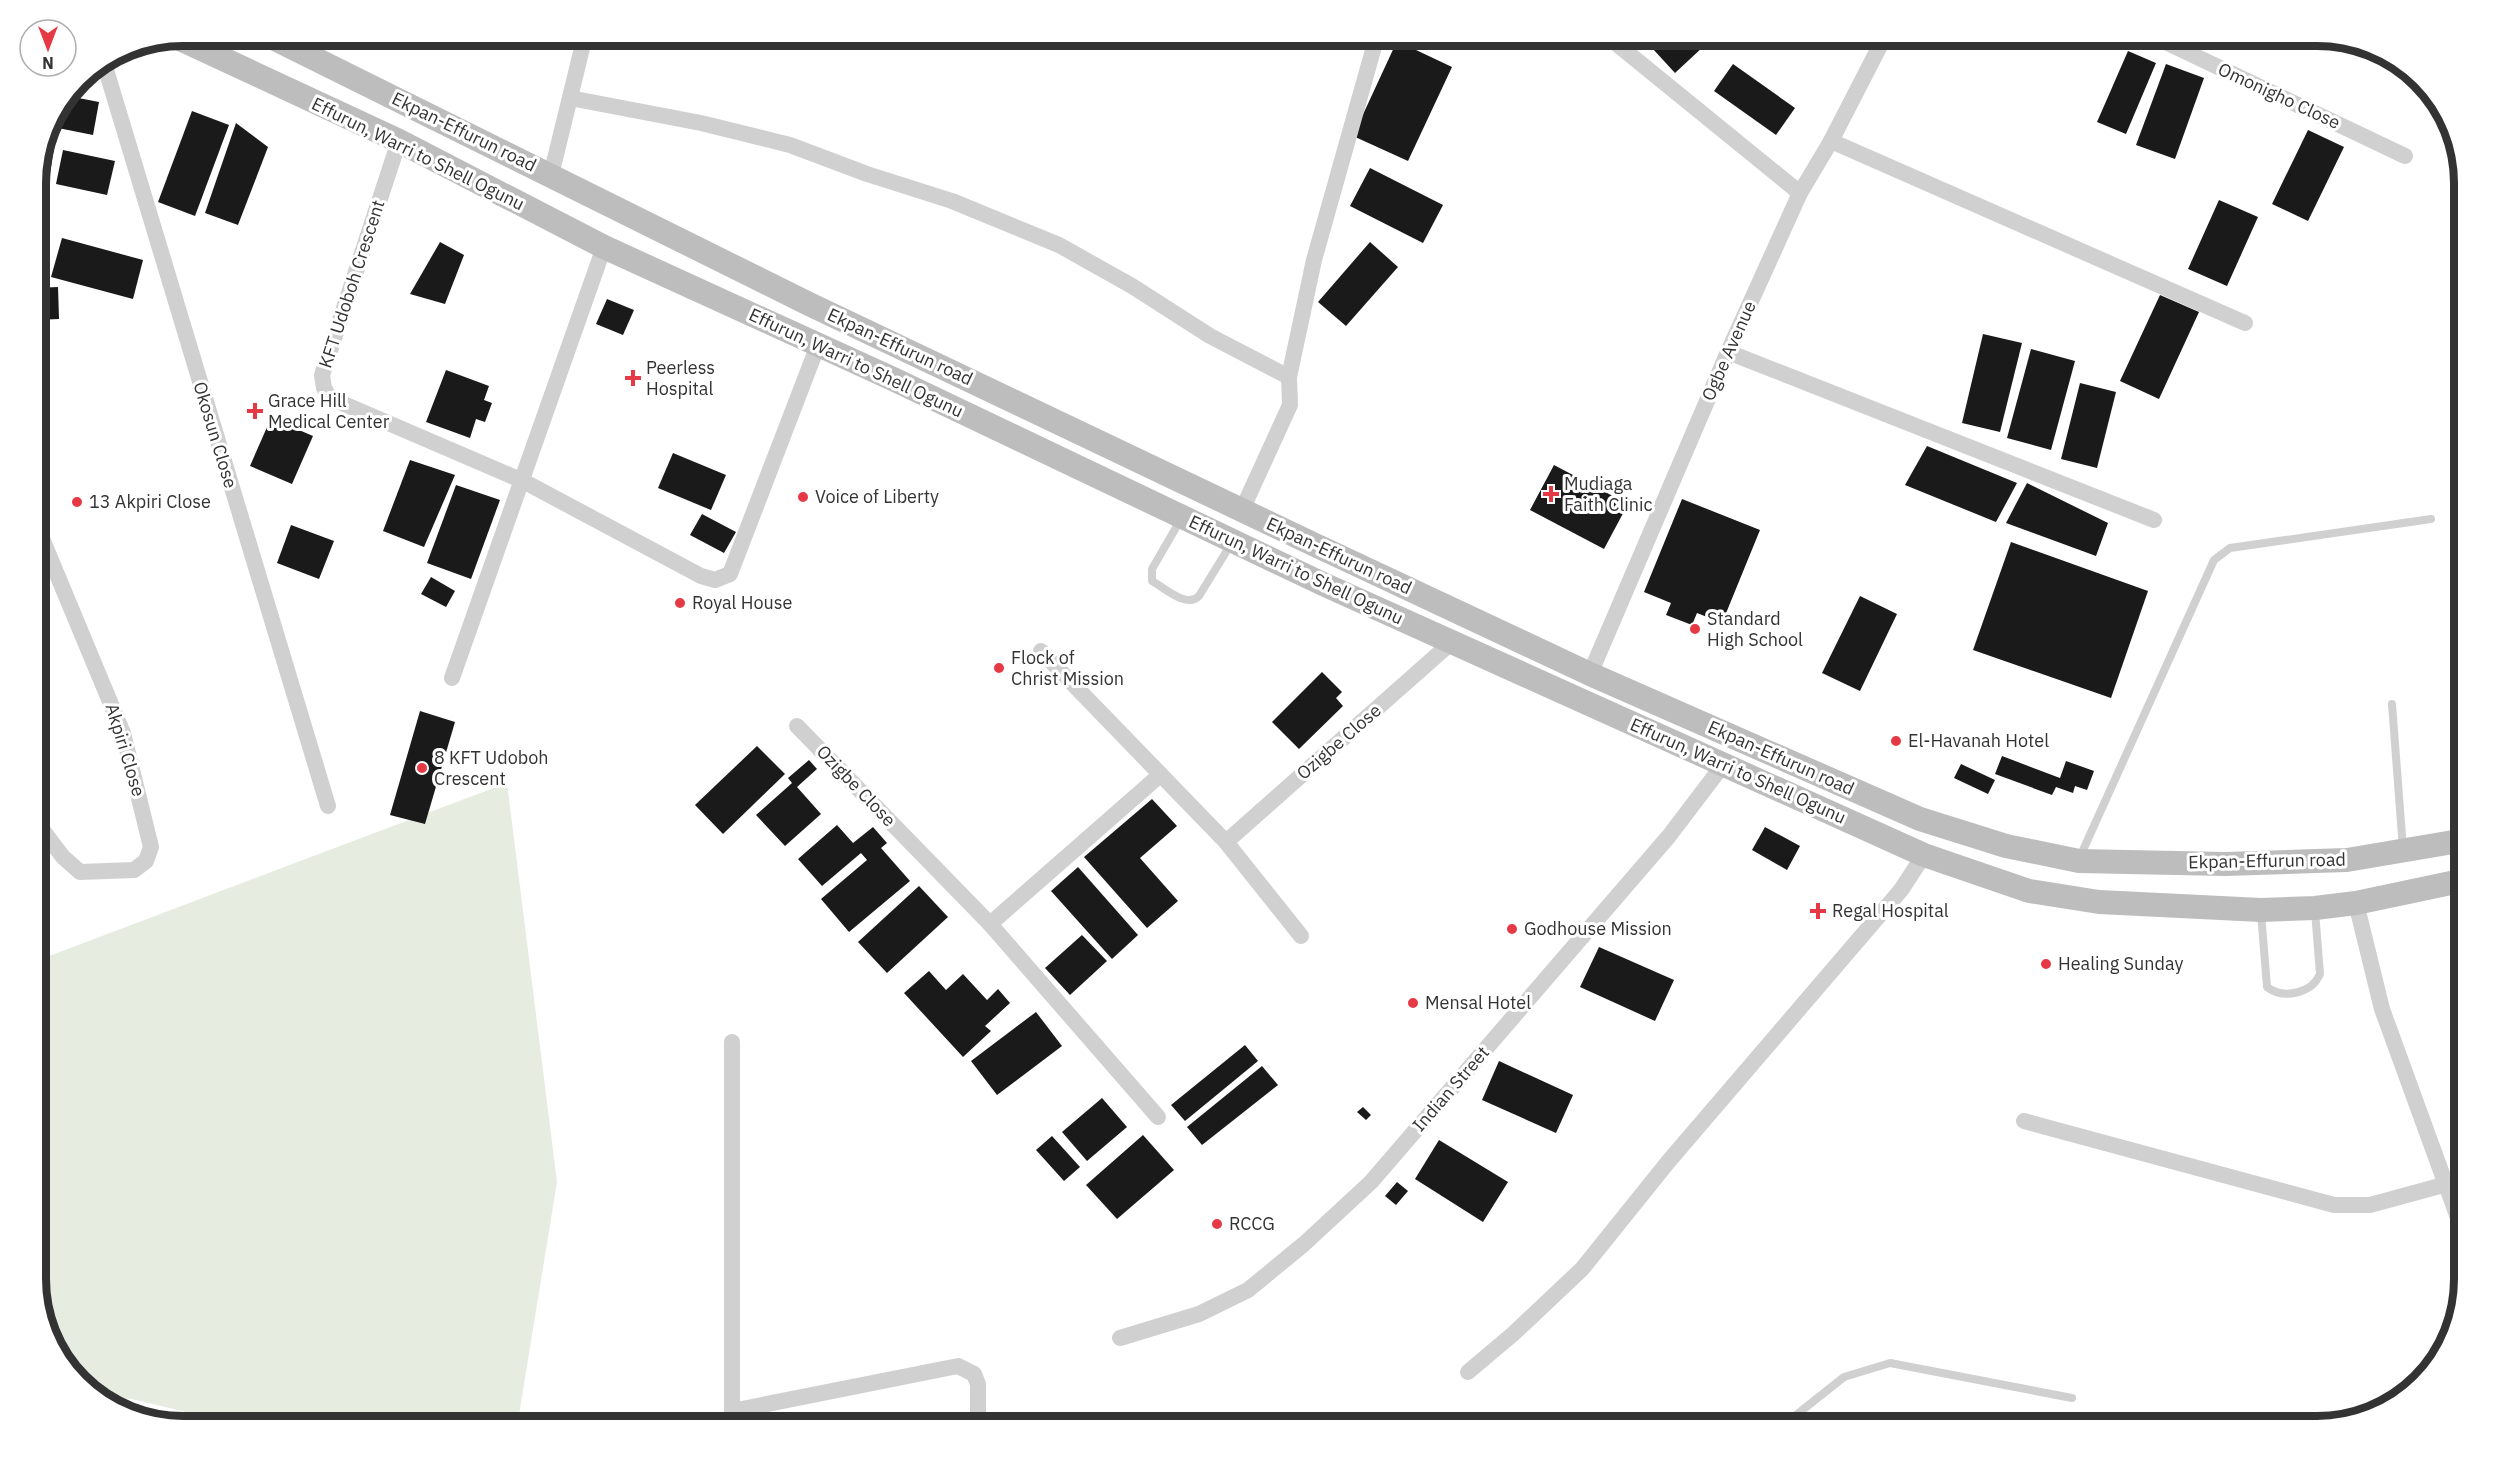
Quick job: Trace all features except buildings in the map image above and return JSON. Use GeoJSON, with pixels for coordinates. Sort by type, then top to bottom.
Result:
{"type":"FeatureCollection","features":[{"type":"Feature","properties":{"kind":"main road","name":"Effurun, Warri to Shell Ogunu"},"geometry":{"type":"LineString","coordinates":[[195,47],[399,141],[604,247],[818,345],[1323,585],[1453,641],[1924,855],[2029,891],[2099,902],[2261,910],[2315,908],[2356,903],[2454,882]]}},
{"type":"Feature","properties":{"kind":"main road","name":"Ekpan-Effurun road"},"geometry":{"type":"LineString","coordinates":[[291,47],[809,304],[1242,510],[1590,674],[1920,819],[2006,846],[2079,861],[2225,864],[2347,860],[2454,842]]}},
{"type":"Feature","properties":{"kind":"street"},"geometry":{"type":"LineString","coordinates":[[1242,510],[1290,405],[1289,377],[1314,261],[1374,46]]}},
{"type":"Feature","properties":{"kind":"street"},"geometry":{"type":"LineString","coordinates":[[1620,46],[1800,193]]}},
{"type":"Feature","properties":{"kind":"street","name":"Ogbe Avenue"},"geometry":{"type":"LineString","coordinates":[[1590,674],[1728,352],[1800,193],[1831,141],[1881,46]]}},
{"type":"Feature","properties":{"kind":"street","name":"Omonigho Close"},"geometry":{"type":"LineString","coordinates":[[2174,46],[2405,156]]}},
{"type":"Feature","properties":{"kind":"street"},"geometry":{"type":"LineString","coordinates":[[551,175],[582,47]]}},
{"type":"Feature","properties":{"kind":"street","name":"Okosun Close"},"geometry":{"type":"LineString","coordinates":[[106,71],[328,806]]}},
{"type":"Feature","properties":{"kind":"street"},"geometry":{"type":"LineString","coordinates":[[570,98],[702,123],[790,146],[952,201],[1059,245],[1132,286],[1210,336],[1289,377]]}},
{"type":"Feature","properties":{"kind":"street","name":"KFT Udoboh Crescent"},"geometry":{"type":"LineString","coordinates":[[399,141],[322,375],[324,388],[330,398],[523,481],[702,576],[715,580],[730,574],[818,345]]}},
{"type":"Feature","properties":{"kind":"street"},"geometry":{"type":"LineString","coordinates":[[1831,141],[2245,322]]}},
{"type":"Feature","properties":{"kind":"street"},"geometry":{"type":"LineString","coordinates":[[452,678],[604,247]]}},
{"type":"Feature","properties":{"kind":"street"},"geometry":{"type":"LineString","coordinates":[[1728,352],[2154,520]]}},
{"type":"Feature","properties":{"kind":"street","name":"Akpiri Close"},"geometry":{"type":"LineString","coordinates":[[47,550],[123,732],[152,847],[146,861],[134,870],[80,872],[63,857],[47,837]]}},
{"type":"Feature","properties":{"kind":"street","name":"Ozigbe Close"},"geometry":{"type":"LineString","coordinates":[[1226,842],[1453,641]]}},
{"type":"Feature","properties":{"kind":"street"},"geometry":{"type":"LineString","coordinates":[[1041,651],[1226,842],[1301,936]]}},
{"type":"Feature","properties":{"kind":"street","name":"Ozigbe Close"},"geometry":{"type":"LineString","coordinates":[[797,726],[990,924],[1158,1117]]}},
{"type":"Feature","properties":{"kind":"street","name":"Indian Street"},"geometry":{"type":"LineString","coordinates":[[1120,1338],[1199,1314],[1248,1290],[1304,1244],[1371,1182],[1669,836],[1723,765]]}},
{"type":"Feature","properties":{"kind":"street"},"geometry":{"type":"LineString","coordinates":[[990,924],[1160,775]]}},
{"type":"Feature","properties":{"kind":"street"},"geometry":{"type":"LineString","coordinates":[[1468,1372],[1513,1334],[1582,1269],[1668,1162],[1901,890],[1924,855]]}},
{"type":"Feature","properties":{"kind":"street"},"geometry":{"type":"LineString","coordinates":[[2356,903],[2382,1009],[2454,1205]]}},
{"type":"Feature","properties":{"kind":"street"},"geometry":{"type":"LineString","coordinates":[[732,1042],[732,1416]]}},
{"type":"Feature","properties":{"kind":"street"},"geometry":{"type":"LineString","coordinates":[[2024,1121],[2334,1205],[2370,1205],[2447,1184]]}},
{"type":"Feature","properties":{"kind":"street"},"geometry":{"type":"LineString","coordinates":[[745,1416],[958,1366],[975,1374],[978,1384],[978,1416]]}},
{"type":"Feature","properties":{"kind":"lane"},"geometry":{"type":"LineString","coordinates":[[1182,517],[1152,569],[1151,576],[1152,581],[1188,602],[1199,596],[1233,541]]}},
{"type":"Feature","properties":{"kind":"lane"},"geometry":{"type":"LineString","coordinates":[[2079,861],[2214,560],[2230,548],[2431,519]]}},
{"type":"Feature","properties":{"kind":"lane"},"geometry":{"type":"LineString","coordinates":[[2392,704],[2403,852]]}},
{"type":"Feature","properties":{"kind":"lane"},"geometry":{"type":"LineString","coordinates":[[2261,910],[2267,987],[2277,992],[2301,992],[2316,983],[2320,974],[2315,908]]}},
{"type":"Feature","properties":{"kind":"lane"},"geometry":{"type":"LineString","coordinates":[[1795,1416],[1844,1377],[1890,1364],[2072,1398]]}},
{"type":"Feature","properties":{"kind":"shaded area"},"geometry":{"type":"Polygon","coordinates":[[[507,783],[557,1182],[519,1416],[202,1416],[132,1399],[115,1398],[93,1383],[80,1370],[61,1340],[49,1306],[47,1288],[47,957],[507,783]]]}},
{"type":"Feature","properties":{"kind":"place","name":"Peerless Hospital"},"geometry":{"type":"Point","coordinates":[633,378]}},
{"type":"Feature","properties":{"kind":"place","name":"Grace Hill Medical Center"},"geometry":{"type":"Point","coordinates":[255,411]}},
{"type":"Feature","properties":{"kind":"place","name":"Mudiaga Faith Clinic"},"geometry":{"type":"Point","coordinates":[1551,494]}},
{"type":"Feature","properties":{"kind":"place","name":"Voice of Liberty"},"geometry":{"type":"Point","coordinates":[803,497]}},
{"type":"Feature","properties":{"kind":"place","name":"13 Akpiri Close"},"geometry":{"type":"Point","coordinates":[77,502]}},
{"type":"Feature","properties":{"kind":"place","name":"Royal House"},"geometry":{"type":"Point","coordinates":[680,603]}},
{"type":"Feature","properties":{"kind":"place","name":"Standard High School"},"geometry":{"type":"Point","coordinates":[1695,629]}},
{"type":"Feature","properties":{"kind":"place","name":"Flock of Christ Mission"},"geometry":{"type":"Point","coordinates":[999,668]}},
{"type":"Feature","properties":{"kind":"place","name":"El-Havanah Hotel"},"geometry":{"type":"Point","coordinates":[1896,741]}},
{"type":"Feature","properties":{"kind":"place","name":"8 KFT Udoboh Crescent"},"geometry":{"type":"Point","coordinates":[422,768]}},
{"type":"Feature","properties":{"kind":"place","name":"Regal Hospital"},"geometry":{"type":"Point","coordinates":[1818,911]}},
{"type":"Feature","properties":{"kind":"place","name":"Godhouse Mission"},"geometry":{"type":"Point","coordinates":[1512,929]}},
{"type":"Feature","properties":{"kind":"place","name":"Healing Sunday"},"geometry":{"type":"Point","coordinates":[2046,964]}},
{"type":"Feature","properties":{"kind":"place","name":"Mensal Hotel"},"geometry":{"type":"Point","coordinates":[1413,1003]}},
{"type":"Feature","properties":{"kind":"place","name":"RCCG"},"geometry":{"type":"Point","coordinates":[1217,1224]}}]}
